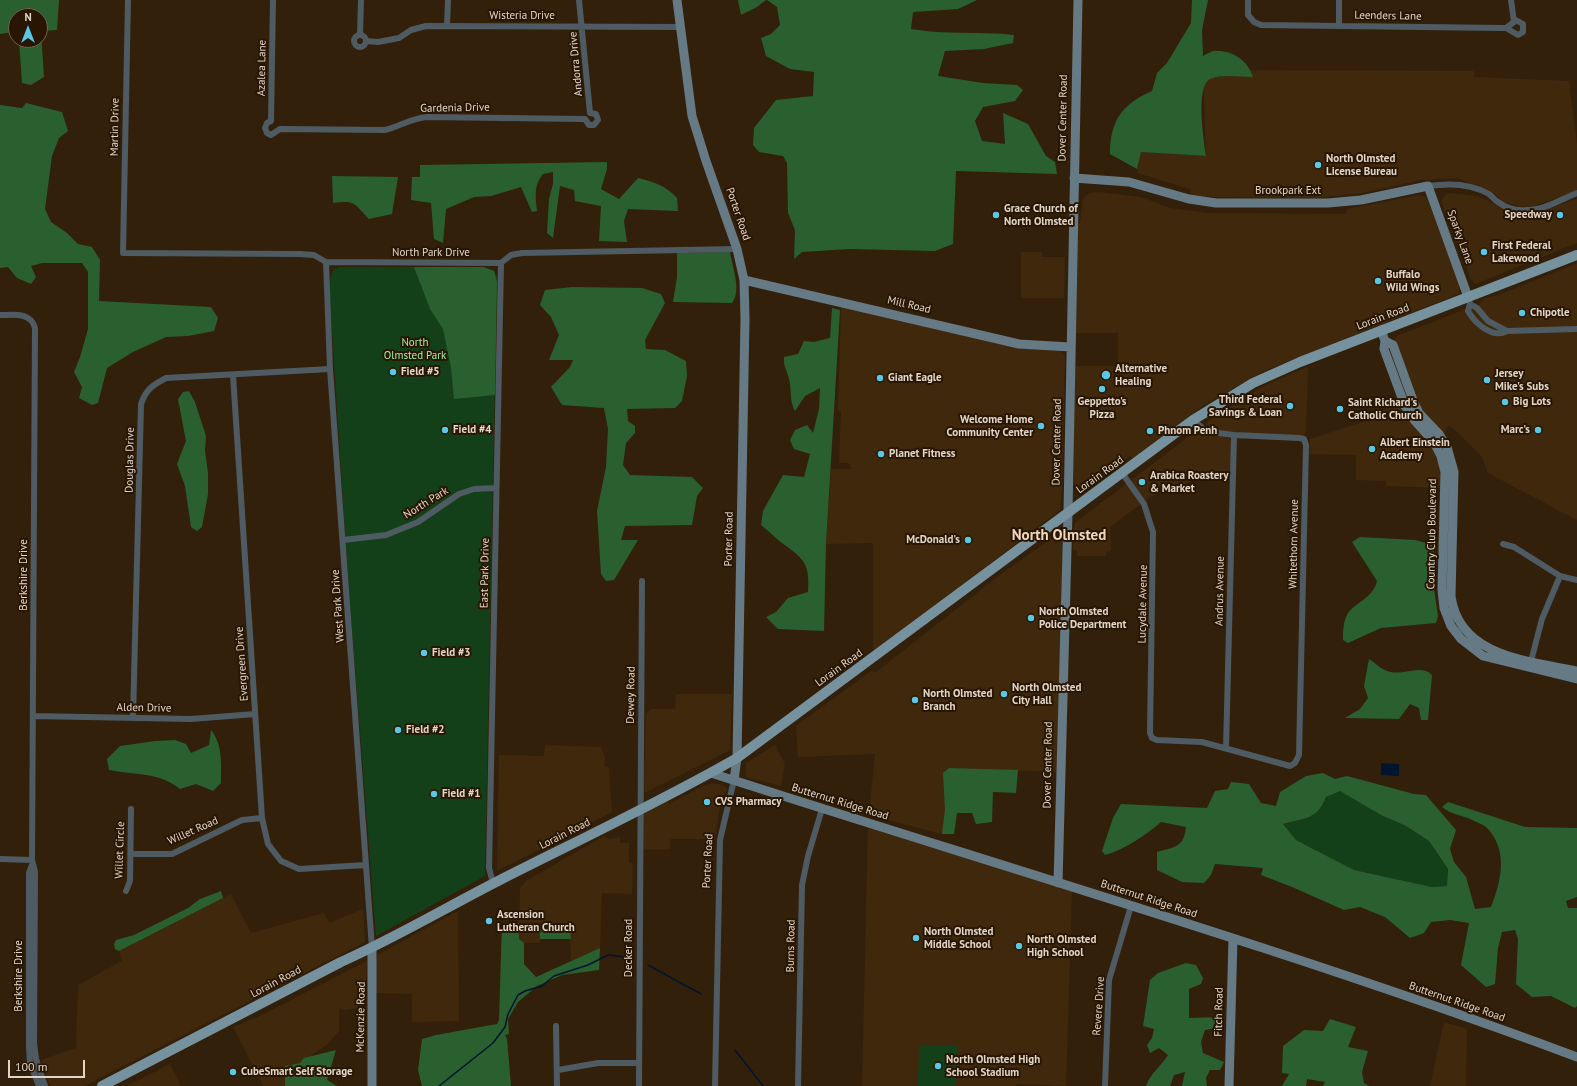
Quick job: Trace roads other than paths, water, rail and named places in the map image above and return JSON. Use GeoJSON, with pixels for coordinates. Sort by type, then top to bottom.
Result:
{"type":"FeatureCollection","features":[{"type":"Feature","properties":{"kind":"main road","name":"Lorain Road"},"geometry":{"type":"LineString","coordinates":[[102,1086],[711,773],[737,758],[1193,420],[1253,382],[1382,330],[1470,300],[1577,255]]}},
{"type":"Feature","properties":{"kind":"street","name":"Martin Drive"},"geometry":{"type":"LineString","coordinates":[[123,253],[128,0]]}},
{"type":"Feature","properties":{"kind":"street","name":"Azalea Lane"},"geometry":{"type":"LineString","coordinates":[[266,133],[265,125],[271,121],[273,0]]}},
{"type":"Feature","properties":{"kind":"street"},"geometry":{"type":"LineString","coordinates":[[360,35],[361,0]]}},
{"type":"Feature","properties":{"kind":"street"},"geometry":{"type":"LineString","coordinates":[[447,26],[448,0]]}},
{"type":"Feature","properties":{"kind":"street","name":"Andorra Drive"},"geometry":{"type":"LineString","coordinates":[[579,0],[590,113]]}},
{"type":"Feature","properties":{"kind":"street","name":"Porter Road"},"geometry":{"type":"LineString","coordinates":[[677,0],[692,116],[737,249],[744,280],[745,327],[737,758],[734,780],[720,840],[715,1086]]}},
{"type":"Feature","properties":{"kind":"street","name":"Dover Center Road"},"geometry":{"type":"LineString","coordinates":[[1058,884],[1068,512],[1070,347],[1078,0]]}},
{"type":"Feature","properties":{"kind":"street","name":"Leenders Lane"},"geometry":{"type":"LineString","coordinates":[[1248,0],[1248,15],[1254,22],[1261,25],[1506,28],[1518,35],[1523,32],[1523,24],[1513,22]]}},
{"type":"Feature","properties":{"kind":"street"},"geometry":{"type":"LineString","coordinates":[[1339,0],[1339,25]]}},
{"type":"Feature","properties":{"kind":"street"},"geometry":{"type":"LineString","coordinates":[[1506,28],[1513,22],[1511,0]]}},
{"type":"Feature","properties":{"kind":"street","name":"Wisteria Drive"},"geometry":{"type":"LineString","coordinates":[[366,41],[378,42],[399,38],[411,30],[426,26],[582,26],[681,28]]}},
{"type":"Feature","properties":{"kind":"street"},"geometry":{"type":"LineString","coordinates":[[360,35],[364,36],[366,41],[362,47],[356,46],[354,42],[354,38],[360,35]]}},
{"type":"Feature","properties":{"kind":"street"},"geometry":{"type":"LineString","coordinates":[[585,119],[586,115],[590,113]]}},
{"type":"Feature","properties":{"kind":"street","name":"Gardenia Drive"},"geometry":{"type":"LineString","coordinates":[[266,133],[273,135],[280,129],[385,130],[399,126],[411,120],[427,117],[585,119],[587,124],[591,126],[596,124],[598,120],[596,114],[590,113]]}},
{"type":"Feature","properties":{"kind":"street"},"geometry":{"type":"LineString","coordinates":[[271,121],[277,124],[280,129]]}},
{"type":"Feature","properties":{"kind":"street","name":"Brookpark Ext"},"geometry":{"type":"LineString","coordinates":[[1074,178],[1125,182],[1189,199],[1216,203],[1328,203],[1361,200],[1428,186],[1451,184],[1468,186],[1489,194],[1499,202],[1516,210],[1533,210],[1577,193]]}},
{"type":"Feature","properties":{"kind":"street","name":"Sparky Lane"},"geometry":{"type":"LineString","coordinates":[[1428,186],[1470,300]]}},
{"type":"Feature","properties":{"kind":"street","name":"North Park Drive"},"geometry":{"type":"LineString","coordinates":[[123,253],[300,254],[314,255],[326,262],[501,263],[511,255],[522,253],[737,249]]}},
{"type":"Feature","properties":{"kind":"street","name":"West Park Drive"},"geometry":{"type":"LineString","coordinates":[[326,262],[330,369],[372,948]]}},
{"type":"Feature","properties":{"kind":"street","name":"East Park Drive"},"geometry":{"type":"LineString","coordinates":[[493,884],[488,868],[501,263]]}},
{"type":"Feature","properties":{"kind":"street","name":"Mill Road"},"geometry":{"type":"LineString","coordinates":[[744,280],[1019,344],[1070,347]]}},
{"type":"Feature","properties":{"kind":"street"},"geometry":{"type":"LineString","coordinates":[[1470,300],[1468,311],[1482,327],[1497,333],[1503,334],[1507,331],[1577,329]]}},
{"type":"Feature","properties":{"kind":"street","name":"Berkshire Drive"},"geometry":{"type":"LineString","coordinates":[[0,314],[26,316],[33,321],[35,328],[32,862],[29,873],[32,926],[32,1042],[30,1063],[39,1081],[45,1086]]}},
{"type":"Feature","properties":{"kind":"street","name":"Country Club Boulevard"},"geometry":{"type":"LineString","coordinates":[[1382,330],[1385,341],[1384,349],[1405,406],[1415,421],[1434,442],[1444,465],[1442,599],[1448,618],[1461,639],[1483,656],[1530,665],[1577,671]]}},
{"type":"Feature","properties":{"kind":"street","name":"Douglas Drive"},"geometry":{"type":"LineString","coordinates":[[133,718],[141,404],[145,392],[154,384],[166,378],[330,369]]}},
{"type":"Feature","properties":{"kind":"street","name":"Evergreen Drive"},"geometry":{"type":"LineString","coordinates":[[234,375],[262,818],[268,844],[281,861],[300,869],[366,865]]}},
{"type":"Feature","properties":{"kind":"street","name":"Whitethorn Avenue"},"geometry":{"type":"LineString","coordinates":[[1193,420],[1205,430],[1234,435],[1299,438],[1304,440],[1306,445],[1299,755],[1295,763],[1290,766],[1226,748]]}},
{"type":"Feature","properties":{"kind":"street","name":"Andrus Avenue"},"geometry":{"type":"LineString","coordinates":[[1226,748],[1234,435]]}},
{"type":"Feature","properties":{"kind":"street","name":"Lucydale Avenue"},"geometry":{"type":"LineString","coordinates":[[1122,473],[1144,504],[1153,532],[1150,733],[1152,738],[1157,740],[1202,742],[1226,748]]}},
{"type":"Feature","properties":{"kind":"street","name":"North Park"},"geometry":{"type":"LineString","coordinates":[[343,540],[386,535],[418,522],[459,494],[474,489],[496,488]]}},
{"type":"Feature","properties":{"kind":"street"},"geometry":{"type":"LineString","coordinates":[[1503,544],[1514,547],[1560,576],[1577,580]]}},
{"type":"Feature","properties":{"kind":"street"},"geometry":{"type":"LineString","coordinates":[[1530,665],[1542,619],[1560,576]]}},
{"type":"Feature","properties":{"kind":"street","name":"Dewey Road"},"geometry":{"type":"LineString","coordinates":[[639,810],[642,581]]}},
{"type":"Feature","properties":{"kind":"street","name":"Country Club Boulevard"},"geometry":{"type":"LineString","coordinates":[[1530,665],[1577,679]]}},
{"type":"Feature","properties":{"kind":"street","name":"Alden Drive"},"geometry":{"type":"LineString","coordinates":[[33,716],[191,719],[255,714]]}},
{"type":"Feature","properties":{"kind":"street","name":"Butternut Ridge Road"},"geometry":{"type":"LineString","coordinates":[[711,773],[822,809],[933,842],[1058,884],[1233,939],[1519,1035],[1577,1057]]}},
{"type":"Feature","properties":{"kind":"street","name":"Willet Circle"},"geometry":{"type":"LineString","coordinates":[[126,891],[130,881],[131,809]]}},
{"type":"Feature","properties":{"kind":"street","name":"Burns Road"},"geometry":{"type":"LineString","coordinates":[[798,1086],[802,885],[808,856],[822,809]]}},
{"type":"Feature","properties":{"kind":"street","name":"Decker Road"},"geometry":{"type":"LineString","coordinates":[[639,810],[639,1086]]}},
{"type":"Feature","properties":{"kind":"street","name":"Willet Road"},"geometry":{"type":"LineString","coordinates":[[131,854],[172,854],[242,820],[262,818]]}},
{"type":"Feature","properties":{"kind":"street"},"geometry":{"type":"LineString","coordinates":[[0,859],[32,862]]}},
{"type":"Feature","properties":{"kind":"street","name":"Revere Drive"},"geometry":{"type":"LineString","coordinates":[[1105,1086],[1108,980],[1131,906]]}},
{"type":"Feature","properties":{"kind":"street","name":"Fitch Road"},"geometry":{"type":"LineString","coordinates":[[1230,1086],[1233,939]]}},
{"type":"Feature","properties":{"kind":"street","name":"McKenzie Road"},"geometry":{"type":"LineString","coordinates":[[372,948],[372,1086]]}},
{"type":"Feature","properties":{"kind":"street"},"geometry":{"type":"LineString","coordinates":[[556,1026],[558,1070],[557,1086]]}},
{"type":"Feature","properties":{"kind":"street"},"geometry":{"type":"LineString","coordinates":[[558,1070],[598,1062],[639,1063]]}},
{"type":"Feature","properties":{"kind":"water"},"geometry":{"type":"Polygon","coordinates":[[[1381,763],[1399,764],[1399,776],[1381,775],[1381,763]]]}},
{"type":"Feature","properties":{"kind":"waterway"},"geometry":{"type":"LineString","coordinates":[[439,1086],[493,1043],[505,1027],[508,1014],[518,995],[525,991],[542,986],[554,976],[588,965],[608,955],[625,957]]}},
{"type":"Feature","properties":{"kind":"waterway"},"geometry":{"type":"LineString","coordinates":[[648,965],[701,994]]}},
{"type":"Feature","properties":{"kind":"waterway"},"geometry":{"type":"LineString","coordinates":[[735,1050],[763,1086]]}},
{"type":"Feature","properties":{"kind":"place","name":"North Olmsted License Bureau"},"geometry":{"type":"Point","coordinates":[1318,165]}},
{"type":"Feature","properties":{"kind":"place","name":"Grace Church of North Olmsted"},"geometry":{"type":"Point","coordinates":[996,215]}},
{"type":"Feature","properties":{"kind":"place","name":"Speedway"},"geometry":{"type":"Point","coordinates":[1560,215]}},
{"type":"Feature","properties":{"kind":"place","name":"First Federal Lakewood"},"geometry":{"type":"Point","coordinates":[1484,252]}},
{"type":"Feature","properties":{"kind":"place","name":"Buffalo Wild Wings"},"geometry":{"type":"Point","coordinates":[1378,281]}},
{"type":"Feature","properties":{"kind":"place","name":"Chipotle"},"geometry":{"type":"Point","coordinates":[1522,313]}},
{"type":"Feature","properties":{"kind":"place","name":"Field #5"},"geometry":{"type":"Point","coordinates":[393,372]}},
{"type":"Feature","properties":{"kind":"place","name":"Alternative Healing"},"geometry":{"type":"Point","coordinates":[1106,375]}},
{"type":"Feature","properties":{"kind":"place","name":"Giant Eagle"},"geometry":{"type":"Point","coordinates":[880,378]}},
{"type":"Feature","properties":{"kind":"place","name":"Jersey Mike's Subs"},"geometry":{"type":"Point","coordinates":[1487,380]}},
{"type":"Feature","properties":{"kind":"place","name":"Geppetto's Pizza"},"geometry":{"type":"Point","coordinates":[1102,389]}},
{"type":"Feature","properties":{"kind":"place","name":"Big Lots"},"geometry":{"type":"Point","coordinates":[1505,402]}},
{"type":"Feature","properties":{"kind":"place","name":"Third Federal Savings & Loan"},"geometry":{"type":"Point","coordinates":[1290,406]}},
{"type":"Feature","properties":{"kind":"place","name":"Saint Richard's Catholic Church"},"geometry":{"type":"Point","coordinates":[1340,409]}},
{"type":"Feature","properties":{"kind":"place","name":"Welcome Home Community Center"},"geometry":{"type":"Point","coordinates":[1041,426]}},
{"type":"Feature","properties":{"kind":"place","name":"Field #4"},"geometry":{"type":"Point","coordinates":[445,430]}},
{"type":"Feature","properties":{"kind":"place","name":"Marc's"},"geometry":{"type":"Point","coordinates":[1538,430]}},
{"type":"Feature","properties":{"kind":"place","name":"Phnom Penh"},"geometry":{"type":"Point","coordinates":[1150,431]}},
{"type":"Feature","properties":{"kind":"place","name":"Albert Einstein Academy"},"geometry":{"type":"Point","coordinates":[1372,449]}},
{"type":"Feature","properties":{"kind":"place","name":"Planet Fitness"},"geometry":{"type":"Point","coordinates":[881,454]}},
{"type":"Feature","properties":{"kind":"place","name":"Arabica Roastery & Market"},"geometry":{"type":"Point","coordinates":[1142,482]}},
{"type":"Feature","properties":{"kind":"place","name":"McDonald's"},"geometry":{"type":"Point","coordinates":[968,540]}},
{"type":"Feature","properties":{"kind":"place","name":"North Olmsted Police Department"},"geometry":{"type":"Point","coordinates":[1031,618]}},
{"type":"Feature","properties":{"kind":"place","name":"Field #3"},"geometry":{"type":"Point","coordinates":[424,653]}},
{"type":"Feature","properties":{"kind":"place","name":"North Olmsted City Hall"},"geometry":{"type":"Point","coordinates":[1004,694]}},
{"type":"Feature","properties":{"kind":"place","name":"North Olmsted Branch"},"geometry":{"type":"Point","coordinates":[915,700]}},
{"type":"Feature","properties":{"kind":"place","name":"Field #2"},"geometry":{"type":"Point","coordinates":[398,730]}},
{"type":"Feature","properties":{"kind":"place","name":"Field #1"},"geometry":{"type":"Point","coordinates":[434,794]}},
{"type":"Feature","properties":{"kind":"place","name":"CVS Pharmacy"},"geometry":{"type":"Point","coordinates":[707,802]}},
{"type":"Feature","properties":{"kind":"place","name":"Ascension Lutheran Church"},"geometry":{"type":"Point","coordinates":[489,921]}},
{"type":"Feature","properties":{"kind":"place","name":"North Olmsted Middle School"},"geometry":{"type":"Point","coordinates":[916,938]}},
{"type":"Feature","properties":{"kind":"place","name":"North Olmsted High School"},"geometry":{"type":"Point","coordinates":[1019,946]}},
{"type":"Feature","properties":{"kind":"place","name":"North Olmsted High School Stadium"},"geometry":{"type":"Point","coordinates":[938,1066]}},
{"type":"Feature","properties":{"kind":"place","name":"CubeSmart Self Storage"},"geometry":{"type":"Point","coordinates":[233,1072]}},
{"type":"Feature","properties":{"kind":"district","name":"North Olmsted"},"geometry":{"type":"Point","coordinates":[1059,536]}},
{"type":"Feature","properties":{"kind":"park label","name":"North Olmsted Park"},"geometry":{"type":"Point","coordinates":[415,349]}}]}
